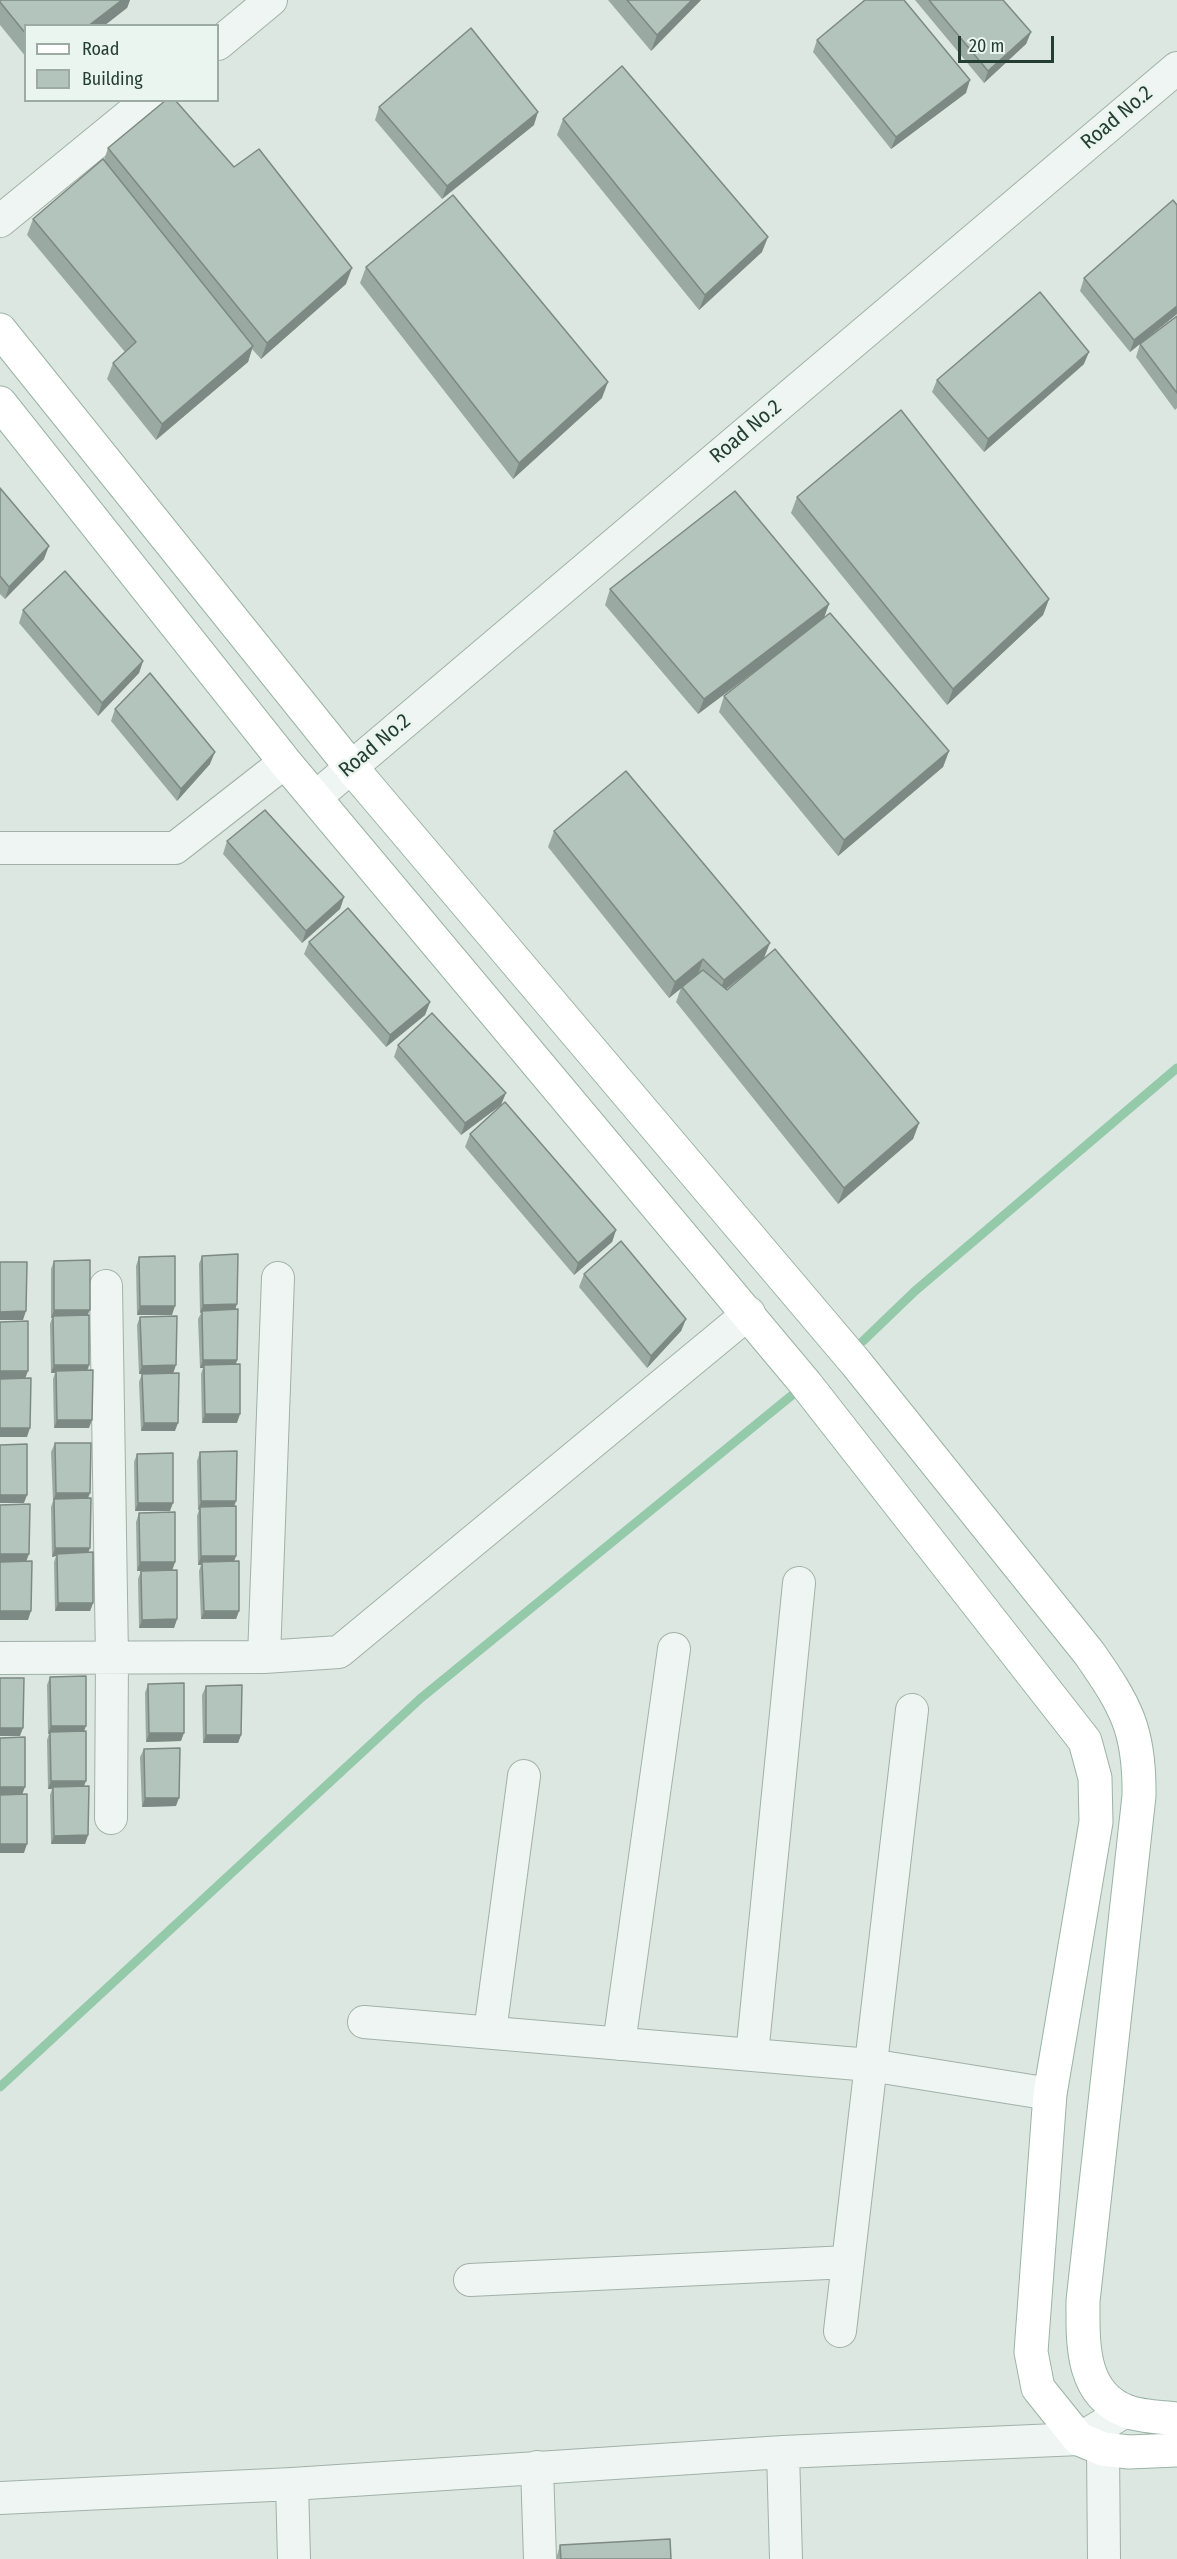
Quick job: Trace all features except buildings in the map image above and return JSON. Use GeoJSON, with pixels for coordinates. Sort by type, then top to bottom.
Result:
{"type":"FeatureCollection","features":[{"type":"Feature","properties":{"kind":"main road"},"geometry":{"type":"LineString","coordinates":[[0,330],[351,767],[856,1363],[1089,1653],[1113,1687],[1132,1724],[1140,1763],[1139,1796],[1083,2301],[1083,2354],[1092,2379],[1109,2401],[1126,2411],[1177,2419]]}},
{"type":"Feature","properties":{"kind":"main road"},"geometry":{"type":"LineString","coordinates":[[0,403],[285,762],[316,796],[749,1313],[1085,1741],[1095,1778],[1096,1822],[1050,2094],[1031,2352],[1038,2388],[1091,2444],[1129,2452],[1177,2450]]}},
{"type":"Feature","properties":{"kind":"main road"},"geometry":{"type":"LineString","coordinates":[[814,1396],[856,1363]]}},
{"type":"Feature","properties":{"kind":"street"},"geometry":{"type":"LineString","coordinates":[[219,43],[271,0]]}},
{"type":"Feature","properties":{"kind":"street","name":"Road No.2"},"geometry":{"type":"LineString","coordinates":[[316,796],[1177,68]]}},
{"type":"Feature","properties":{"kind":"street"},"geometry":{"type":"LineString","coordinates":[[0,221],[146,102]]}},
{"type":"Feature","properties":{"kind":"street"},"geometry":{"type":"LineString","coordinates":[[0,848],[175,848],[285,762]]}},
{"type":"Feature","properties":{"kind":"street"},"geometry":{"type":"LineString","coordinates":[[264,1657],[278,1278]]}},
{"type":"Feature","properties":{"kind":"street"},"geometry":{"type":"LineString","coordinates":[[106,1286],[112,1658],[111,1818]]}},
{"type":"Feature","properties":{"kind":"street"},"geometry":{"type":"LineString","coordinates":[[0,1658],[264,1657],[339,1652],[749,1313]]}},
{"type":"Feature","properties":{"kind":"street"},"geometry":{"type":"LineString","coordinates":[[753,2055],[799,1583]]}},
{"type":"Feature","properties":{"kind":"street"},"geometry":{"type":"LineString","coordinates":[[619,2044],[674,1649]]}},
{"type":"Feature","properties":{"kind":"street"},"geometry":{"type":"LineString","coordinates":[[840,2331],[912,1710]]}},
{"type":"Feature","properties":{"kind":"street"},"geometry":{"type":"LineString","coordinates":[[490,2032],[524,1776]]}},
{"type":"Feature","properties":{"kind":"street"},"geometry":{"type":"LineString","coordinates":[[364,2022],[870,2065],[1050,2094]]}},
{"type":"Feature","properties":{"kind":"street"},"geometry":{"type":"LineString","coordinates":[[470,2280],[848,2262]]}},
{"type":"Feature","properties":{"kind":"street"},"geometry":{"type":"LineString","coordinates":[[0,2498],[292,2484],[783,2452],[1091,2444],[1126,2411]]}},
{"type":"Feature","properties":{"kind":"street"},"geometry":{"type":"LineString","coordinates":[[1091,2444],[1104,2559]]}},
{"type":"Feature","properties":{"kind":"street"},"geometry":{"type":"LineString","coordinates":[[783,2452],[786,2559]]}},
{"type":"Feature","properties":{"kind":"street"},"geometry":{"type":"LineString","coordinates":[[537,2467],[540,2559]]}},
{"type":"Feature","properties":{"kind":"street"},"geometry":{"type":"LineString","coordinates":[[292,2484],[294,2559]]}},
{"type":"Feature","properties":{"kind":"waterway"},"geometry":{"type":"LineString","coordinates":[[863,1341],[915,1291],[1177,1068]]}},
{"type":"Feature","properties":{"kind":"waterway"},"geometry":{"type":"LineString","coordinates":[[0,2087],[421,1698],[791,1396]]}}]}
